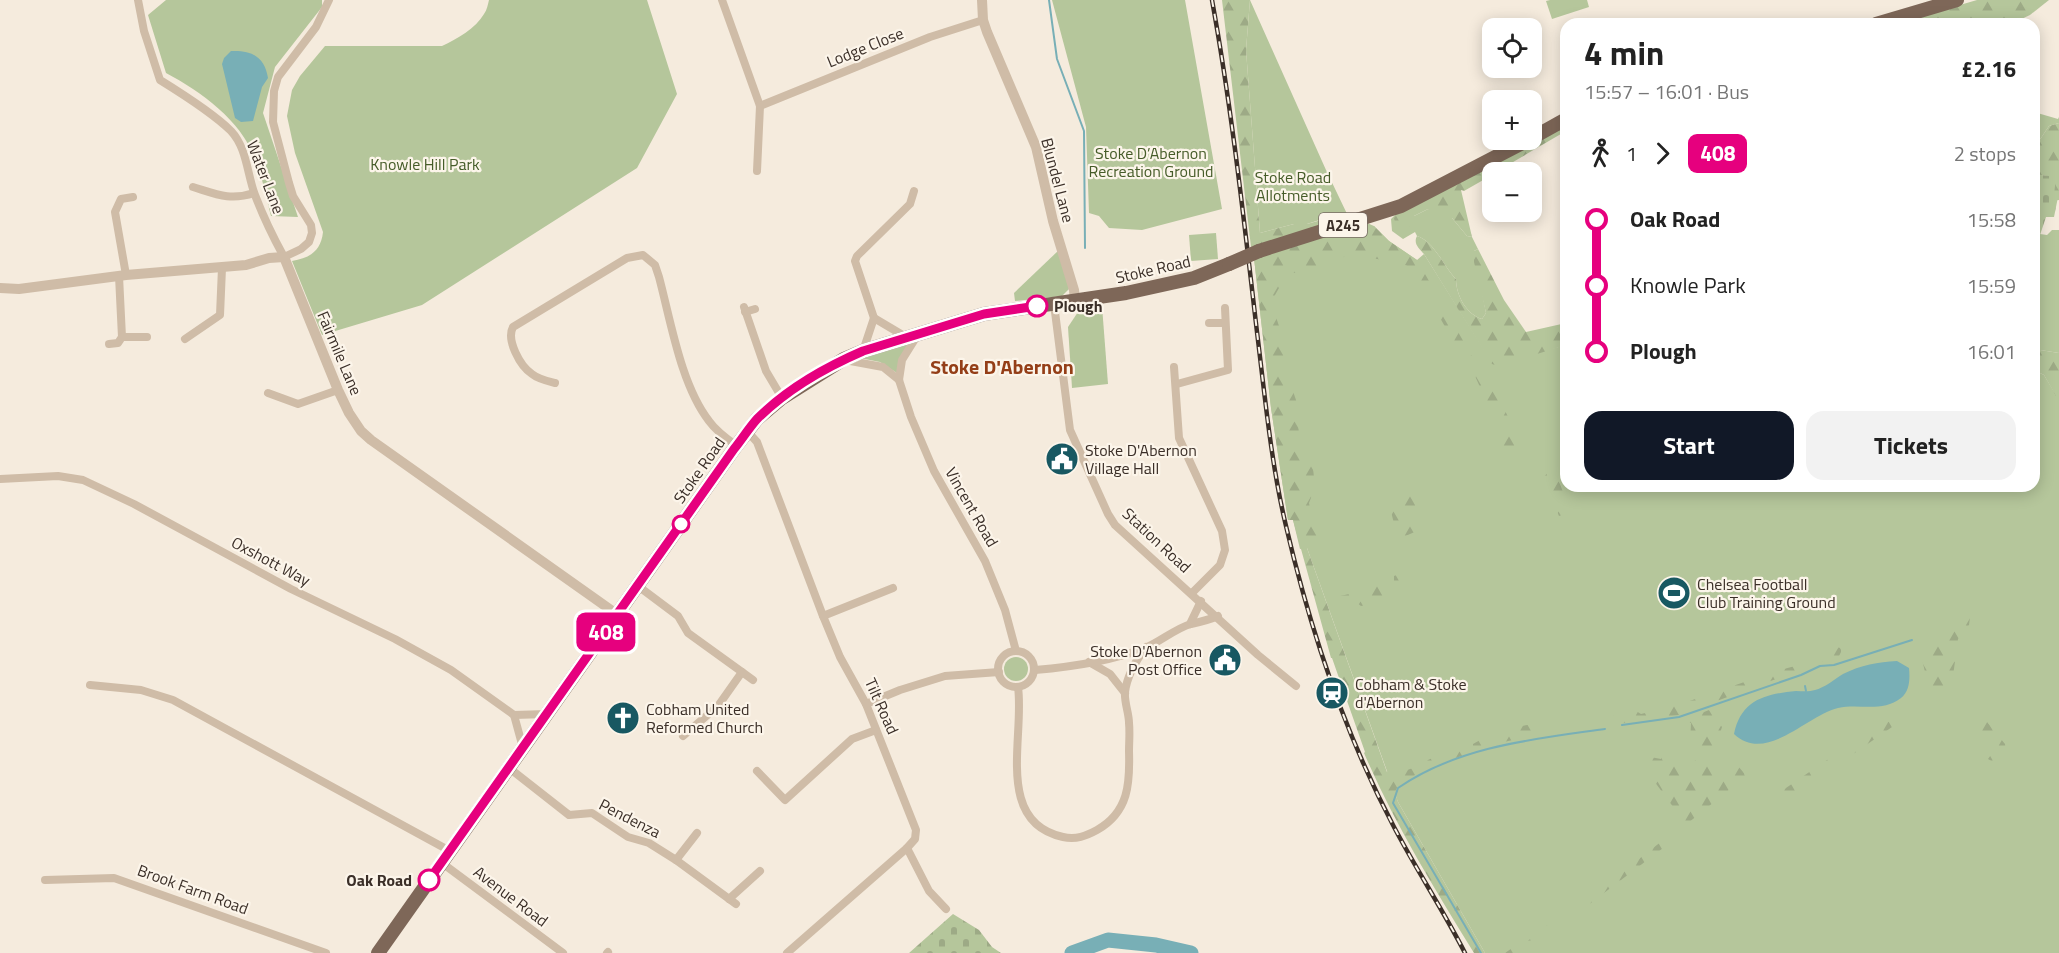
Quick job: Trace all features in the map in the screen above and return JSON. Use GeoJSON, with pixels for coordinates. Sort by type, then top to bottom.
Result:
{"type":"FeatureCollection","features":[{"type":"Feature","properties":{"kind":"main road"},"geometry":{"type":"LineString","coordinates":[[1896,18],[1957,0]]}},
{"type":"Feature","properties":{"kind":"main road","name":"A245"},"geometry":{"type":"LineString","coordinates":[[1542,132],[1560,122]]}},
{"type":"Feature","properties":{"kind":"main road","name":"Stoke Road"},"geometry":{"type":"LineString","coordinates":[[378,953],[747,431],[782,398],[844,359],[863,351],[984,314],[1075,302],[1194,278],[1259,251],[1401,206],[1509,150]]}},
{"type":"Feature","properties":{"kind":"street","name":"Water Lane"},"geometry":{"type":"LineString","coordinates":[[138,0],[144,31],[160,80],[182,93],[232,132],[246,158],[254,193],[284,257]]}},
{"type":"Feature","properties":{"kind":"street"},"geometry":{"type":"LineString","coordinates":[[0,288],[19,289],[122,275],[246,265],[269,258],[284,257],[301,249],[309,242],[312,233],[311,225],[293,196],[273,122],[274,91],[278,77],[316,27],[328,0]]}},
{"type":"Feature","properties":{"kind":"street"},"geometry":{"type":"LineString","coordinates":[[722,0],[760,106],[757,171]]}},
{"type":"Feature","properties":{"kind":"street","name":"Blundel Lane"},"geometry":{"type":"LineString","coordinates":[[982,0],[983,20],[987,32],[1036,147],[1053,220],[1074,290],[1075,302]]}},
{"type":"Feature","properties":{"kind":"street","name":"Lodge Close"},"geometry":{"type":"LineString","coordinates":[[760,106],[930,37],[983,20]]}},
{"type":"Feature","properties":{"kind":"street"},"geometry":{"type":"LineString","coordinates":[[193,187],[230,198],[254,193]]}},
{"type":"Feature","properties":{"kind":"street"},"geometry":{"type":"LineString","coordinates":[[863,351],[874,318],[855,261],[857,256],[910,204],[914,191]]}},
{"type":"Feature","properties":{"kind":"street"},"geometry":{"type":"LineString","coordinates":[[122,338],[122,275],[115,212],[121,199],[133,197]]}},
{"type":"Feature","properties":{"kind":"street"},"geometry":{"type":"LineString","coordinates":[[555,383],[538,378],[527,370],[510,340],[513,327],[516,323],[627,258],[643,255],[655,265],[686,377],[694,397],[709,421],[724,437],[737,446]]}},
{"type":"Feature","properties":{"kind":"street","name":"Fairmile Lane"},"geometry":{"type":"LineString","coordinates":[[284,257],[338,390],[357,424],[371,440],[618,615]]}},
{"type":"Feature","properties":{"kind":"street"},"geometry":{"type":"LineString","coordinates":[[185,339],[220,315],[222,268]]}},
{"type":"Feature","properties":{"kind":"street","name":"Station Road"},"geometry":{"type":"LineString","coordinates":[[1054,304],[1070,430],[1108,514],[1115,525],[1218,616],[1258,655],[1296,686]]}},
{"type":"Feature","properties":{"kind":"street"},"geometry":{"type":"LineString","coordinates":[[1177,384],[1228,370],[1225,308]]}},
{"type":"Feature","properties":{"kind":"street"},"geometry":{"type":"LineString","coordinates":[[755,309],[744,309],[766,371],[782,398]]}},
{"type":"Feature","properties":{"kind":"street"},"geometry":{"type":"LineString","coordinates":[[874,318],[913,335],[902,360],[899,380]]}},
{"type":"Feature","properties":{"kind":"street"},"geometry":{"type":"LineString","coordinates":[[1209,324],[1225,323]]}},
{"type":"Feature","properties":{"kind":"street"},"geometry":{"type":"LineString","coordinates":[[109,344],[118,342],[122,338],[147,337]]}},
{"type":"Feature","properties":{"kind":"street"},"geometry":{"type":"LineString","coordinates":[[844,359],[883,367],[899,380]]}},
{"type":"Feature","properties":{"kind":"street"},"geometry":{"type":"LineString","coordinates":[[1174,367],[1179,438],[1222,531],[1225,550],[1220,565],[1192,593]]}},
{"type":"Feature","properties":{"kind":"street","name":"Vincent Road"},"geometry":{"type":"LineString","coordinates":[[899,380],[911,417],[934,471],[989,569],[1005,610],[1016,651]]}},
{"type":"Feature","properties":{"kind":"street"},"geometry":{"type":"LineString","coordinates":[[268,393],[298,404],[338,390]]}},
{"type":"Feature","properties":{"kind":"street","name":"Tilt Road"},"geometry":{"type":"LineString","coordinates":[[747,431],[757,442],[823,616],[840,657],[866,704],[915,824],[915,839],[907,848]]}},
{"type":"Feature","properties":{"kind":"street","name":"Oxshott Way"},"geometry":{"type":"LineString","coordinates":[[0,479],[58,476],[83,480],[134,504],[291,589],[451,669],[514,714]]}},
{"type":"Feature","properties":{"kind":"street"},"geometry":{"type":"LineString","coordinates":[[638,586],[678,616],[688,633],[753,680]]}},
{"type":"Feature","properties":{"kind":"street"},"geometry":{"type":"LineString","coordinates":[[823,616],[893,588]]}},
{"type":"Feature","properties":{"kind":"street"},"geometry":{"type":"LineString","coordinates":[[1190,624],[1201,601]]}},
{"type":"Feature","properties":{"kind":"street"},"geometry":{"type":"LineString","coordinates":[[1035,670],[1089,662],[1146,647],[1190,624],[1198,624],[1218,616]]}},
{"type":"Feature","properties":{"kind":"street"},"geometry":{"type":"LineString","coordinates":[[1018,687],[1020,797],[1031,821],[1041,829],[1065,838],[1079,838],[1102,827],[1113,818],[1127,793],[1130,777],[1130,725],[1125,693],[1134,666],[1146,647]]}},
{"type":"Feature","properties":{"kind":"street"},"geometry":{"type":"LineString","coordinates":[[1016,651],[1027,654],[1035,670],[1028,683],[1018,687],[1007,685],[1000,677],[998,666],[1003,657],[1016,651]]}},
{"type":"Feature","properties":{"kind":"street"},"geometry":{"type":"LineString","coordinates":[[1089,662],[1110,674],[1125,693]]}},
{"type":"Feature","properties":{"kind":"street"},"geometry":{"type":"LineString","coordinates":[[683,736],[718,706],[742,672]]}},
{"type":"Feature","properties":{"kind":"street"},"geometry":{"type":"LineString","coordinates":[[866,704],[911,686],[945,676],[999,672]]}},
{"type":"Feature","properties":{"kind":"street"},"geometry":{"type":"LineString","coordinates":[[90,685],[141,690],[173,700],[450,850]]}},
{"type":"Feature","properties":{"kind":"street"},"geometry":{"type":"LineString","coordinates":[[523,748],[514,714],[547,714]]}},
{"type":"Feature","properties":{"kind":"street"},"geometry":{"type":"LineString","coordinates":[[757,771],[784,800],[852,739],[876,730]]}},
{"type":"Feature","properties":{"kind":"street","name":"Pendenza"},"geometry":{"type":"LineString","coordinates":[[509,768],[568,815],[592,813],[628,837],[649,843],[733,902],[760,871]]}},
{"type":"Feature","properties":{"kind":"street"},"geometry":{"type":"LineString","coordinates":[[676,860],[696,833]]}},
{"type":"Feature","properties":{"kind":"street"},"geometry":{"type":"LineString","coordinates":[[787,953],[907,848],[929,891],[946,909]]}},
{"type":"Feature","properties":{"kind":"street","name":"Avenue Road"},"geometry":{"type":"LineString","coordinates":[[442,863],[562,953]]}},
{"type":"Feature","properties":{"kind":"street","name":"Brook Farm Road"},"geometry":{"type":"LineString","coordinates":[[45,880],[114,878],[326,953]]}},
{"type":"Feature","properties":{"kind":"green space"},"geometry":{"type":"Polygon","coordinates":[[[166,0],[322,0],[322,7],[275,67],[263,113],[298,217],[271,216],[255,158],[240,131],[206,98],[166,73],[148,15],[166,0]]]}},
{"type":"Feature","properties":{"kind":"green space","name":"Knowle Hill Park"},"geometry":{"type":"Polygon","coordinates":[[[489,0],[647,0],[677,94],[637,168],[422,305],[322,335],[292,261],[309,256],[317,249],[323,232],[295,153],[287,116],[292,90],[300,76],[325,46],[442,46],[476,24],[485,12],[489,0]]]}},
{"type":"Feature","properties":{"kind":"green space","name":"Stoke D’Abernon Recreation Ground"},"geometry":{"type":"Polygon","coordinates":[[[1052,0],[1185,0],[1222,209],[1142,230],[1109,228],[1099,216],[1089,213],[1086,127],[1052,0]]]}},
{"type":"Feature","properties":{"kind":"green space"},"geometry":{"type":"Polygon","coordinates":[[[1222,0],[1250,0],[1246,50],[1260,233],[1339,215],[1343,219],[1251,247],[1222,0]]]}},
{"type":"Feature","properties":{"kind":"green space","name":"Stoke Road Allotments"},"geometry":{"type":"Polygon","coordinates":[[[1250,0],[1349,218],[1332,216],[1307,224],[1294,224],[1260,233],[1246,50],[1250,0]]]}},
{"type":"Feature","properties":{"kind":"green space"},"geometry":{"type":"Polygon","coordinates":[[[1587,0],[1589,7],[1552,19],[1546,1],[1587,0]]]}},
{"type":"Feature","properties":{"kind":"green space"},"geometry":{"type":"Polygon","coordinates":[[[1977,0],[2049,0],[2024,18],[1916,18],[1977,0]]]}},
{"type":"Feature","properties":{"kind":"green space"},"geometry":{"type":"Polygon","coordinates":[[[2040,114],[2058,119],[2059,117],[2059,123],[2049,126],[2041,138],[2040,114]]]}},
{"type":"Feature","properties":{"kind":"green space"},"geometry":{"type":"Polygon","coordinates":[[[2059,123],[2059,200],[2051,201],[2047,176],[2040,175],[2040,139],[2049,126],[2059,123]]]}},
{"type":"Feature","properties":{"kind":"green space"},"geometry":{"type":"Polygon","coordinates":[[[1560,125],[1560,135],[1542,145],[1542,135],[1560,125]]]}},
{"type":"Feature","properties":{"kind":"green space"},"geometry":{"type":"Polygon","coordinates":[[[1513,150],[1534,150],[1513,162],[1491,162],[1513,150]]]}},
{"type":"Feature","properties":{"kind":"green space"},"geometry":{"type":"Polygon","coordinates":[[[1482,167],[1482,181],[1464,191],[1461,190],[1472,237],[1467,236],[1452,218],[1436,219],[1428,209],[1414,216],[1411,226],[1402,229],[1396,227],[1394,218],[1402,209],[1482,167]]]}},
{"type":"Feature","properties":{"kind":"green space"},"geometry":{"type":"Polygon","coordinates":[[[2040,175],[2056,177],[2054,195],[2058,197],[2054,217],[2046,217],[2040,235],[2040,175]]]}},
{"type":"Feature","properties":{"kind":"green space"},"geometry":{"type":"Polygon","coordinates":[[[1428,209],[1452,218],[1467,236],[1472,237],[1478,249],[1474,251],[1486,313],[1482,319],[1471,313],[1463,303],[1456,279],[1429,243],[1417,236],[1415,232],[1403,239],[1392,231],[1391,219],[1397,213],[1414,216],[1428,209]]]}},
{"type":"Feature","properties":{"kind":"green space"},"geometry":{"type":"Polygon","coordinates":[[[1367,223],[1417,260],[1482,374],[1496,392],[1524,450],[1522,454],[1508,455],[1503,446],[1501,433],[1475,376],[1412,268],[1358,253],[1340,258],[1320,268],[1293,273],[1283,281],[1271,302],[1282,335],[1285,368],[1296,400],[1300,446],[1313,468],[1315,487],[1309,503],[1312,519],[1322,535],[1319,543],[1307,548],[1387,772],[1398,773],[1416,767],[1417,774],[1399,784],[1395,792],[1398,802],[1485,953],[1474,953],[1444,904],[1388,805],[1364,753],[1331,658],[1293,520],[1288,520],[1271,408],[1254,258],[1367,223]]]}},
{"type":"Feature","properties":{"kind":"green space","name":"Chelsea Football Club Training Ground"},"geometry":{"type":"Polygon","coordinates":[[[1374,226],[1389,241],[1417,260],[1424,254],[1493,364],[1560,347],[1560,492],[2040,492],[2040,373],[2044,375],[2056,395],[2059,396],[2059,953],[1485,953],[1398,802],[1307,548],[1300,549],[1293,520],[1288,520],[1271,408],[1254,258],[1374,226]]]}},
{"type":"Feature","properties":{"kind":"green space"},"geometry":{"type":"Polygon","coordinates":[[[2052,230],[2059,230],[2059,353],[2040,350],[2040,234],[2047,235],[2052,230]]]}},
{"type":"Feature","properties":{"kind":"green space"},"geometry":{"type":"Polygon","coordinates":[[[1216,233],[1218,259],[1191,261],[1189,235],[1216,233]]]}},
{"type":"Feature","properties":{"kind":"green space"},"geometry":{"type":"Polygon","coordinates":[[[1417,236],[1429,243],[1456,279],[1463,303],[1471,313],[1482,319],[1486,313],[1474,262],[1474,251],[1478,249],[1504,300],[1526,332],[1560,324],[1560,347],[1498,366],[1492,364],[1416,241],[1417,236]]]}},
{"type":"Feature","properties":{"kind":"green space"},"geometry":{"type":"Polygon","coordinates":[[[1060,249],[1069,289],[1062,296],[1015,301],[1014,293],[1060,249]]]}},
{"type":"Feature","properties":{"kind":"green space"},"geometry":{"type":"Polygon","coordinates":[[[1102,306],[1108,384],[1072,388],[1068,327],[1078,312],[1102,306]]]}},
{"type":"Feature","properties":{"kind":"green space"},"geometry":{"type":"Polygon","coordinates":[[[911,340],[897,373],[880,362],[860,358],[911,340]]]}},
{"type":"Feature","properties":{"kind":"green space"},"geometry":{"type":"Polygon","coordinates":[[[2040,350],[2059,353],[2059,396],[2056,396],[2044,375],[2040,373],[2040,350]]]}},
{"type":"Feature","properties":{"kind":"green space"},"geometry":{"type":"Polygon","coordinates":[[[1547,447],[1560,484],[1560,492],[1563,492],[1570,512],[1559,516],[1543,478],[1549,471],[1540,451],[1547,447]]]}},
{"type":"Feature","properties":{"kind":"green space"},"geometry":{"type":"Polygon","coordinates":[[[1407,492],[1412,494],[1421,526],[1417,531],[1403,537],[1396,531],[1389,504],[1392,499],[1407,492]]]}},
{"type":"Feature","properties":{"kind":"green space"},"geometry":{"type":"Polygon","coordinates":[[[1399,571],[1409,571],[1412,580],[1402,590],[1391,588],[1386,592],[1383,601],[1361,606],[1356,602],[1338,608],[1335,604],[1340,596],[1394,581],[1394,576],[1399,574],[1399,571]]]}},
{"type":"Feature","properties":{"kind":"green space"},"geometry":{"type":"Polygon","coordinates":[[[1965,613],[1970,617],[1969,625],[1958,639],[1951,691],[1948,696],[1936,700],[1931,697],[1920,651],[1922,644],[1945,637],[1954,619],[1965,613]]]}},
{"type":"Feature","properties":{"kind":"green space"},"geometry":{"type":"Polygon","coordinates":[[[1836,647],[1841,648],[1838,658],[1824,661],[1679,715],[1615,724],[1613,717],[1615,710],[1620,709],[1627,713],[1636,711],[1641,714],[1678,705],[1799,665],[1803,661],[1836,647]]]}},
{"type":"Feature","properties":{"kind":"green space"},"geometry":{"type":"Polygon","coordinates":[[[1016,657],[1025,660],[1028,669],[1025,678],[1016,681],[1007,678],[1004,669],[1007,660],[1016,657]]]}},
{"type":"Feature","properties":{"kind":"green space"},"geometry":{"type":"Polygon","coordinates":[[[1709,710],[1722,727],[1715,748],[1705,746],[1699,748],[1690,744],[1691,723],[1689,718],[1709,710]]]}},
{"type":"Feature","properties":{"kind":"green space"},"geometry":{"type":"Polygon","coordinates":[[[1884,721],[1891,722],[1892,727],[1787,800],[1782,798],[1783,790],[1884,721]]]}},
{"type":"Feature","properties":{"kind":"green space"},"geometry":{"type":"Polygon","coordinates":[[[1983,721],[1987,722],[2005,744],[2006,753],[1993,762],[1988,759],[1993,752],[1990,744],[1978,729],[1983,721]]]}},
{"type":"Feature","properties":{"kind":"green space"},"geometry":{"type":"Polygon","coordinates":[[[1534,724],[1536,733],[1531,736],[1473,749],[1473,744],[1487,737],[1534,724]]]}},
{"type":"Feature","properties":{"kind":"green space"},"geometry":{"type":"Polygon","coordinates":[[[1463,744],[1467,745],[1470,753],[1424,769],[1423,765],[1428,760],[1463,744]]]}},
{"type":"Feature","properties":{"kind":"green space"},"geometry":{"type":"Polygon","coordinates":[[[1646,748],[1645,756],[1661,759],[1663,751],[1674,753],[1676,764],[1681,770],[1699,758],[1719,766],[1737,765],[1745,777],[1688,823],[1685,823],[1632,751],[1646,748]]]}},
{"type":"Feature","properties":{"kind":"green space"},"geometry":{"type":"Polygon","coordinates":[[[1666,838],[1671,839],[1671,842],[1525,953],[1505,953],[1518,944],[1524,944],[1575,903],[1601,888],[1666,838]]]}},
{"type":"Feature","properties":{"kind":"green space"},"geometry":{"type":"Polygon","coordinates":[[[953,914],[979,930],[992,947],[1001,953],[909,953],[953,914]]]}},
{"type":"Feature","properties":{"kind":"water"},"geometry":{"type":"Polygon","coordinates":[[[231,51],[256,56],[261,60],[266,71],[268,78],[262,87],[253,121],[241,122],[235,118],[222,64],[231,51]]]}},
{"type":"Feature","properties":{"kind":"water"},"geometry":{"type":"Polygon","coordinates":[[[1897,661],[1909,668],[1909,680],[1904,695],[1894,703],[1838,708],[1773,741],[1759,744],[1746,742],[1734,734],[1742,713],[1756,701],[1774,694],[1815,690],[1856,668],[1897,661]]]}},
{"type":"Feature","properties":{"kind":"waterway"},"geometry":{"type":"LineString","coordinates":[[1049,0],[1057,59],[1084,131],[1085,248]]}},
{"type":"Feature","properties":{"kind":"waterway"},"geometry":{"type":"LineString","coordinates":[[1622,725],[1679,717],[1801,675],[1820,666],[1834,665],[1912,640]]}},
{"type":"Feature","properties":{"kind":"waterway"},"geometry":{"type":"LineString","coordinates":[[1805,686],[1806,691]]}},
{"type":"Feature","properties":{"kind":"waterway"},"geometry":{"type":"LineString","coordinates":[[1481,953],[1393,803],[1398,788],[1446,762],[1498,746],[1605,729]]}},
{"type":"Feature","properties":{"kind":"waterway"},"geometry":{"type":"LineString","coordinates":[[1072,953],[1108,940],[1156,945],[1191,953]]}},
{"type":"Feature","properties":{"kind":"railway"},"geometry":{"type":"LineString","coordinates":[[1212,0],[1237,166],[1272,454],[1295,565],[1330,680],[1359,754],[1394,827],[1465,953]]}},
{"type":"Feature","properties":{"kind":"bus line","name":"408"},"geometry":{"type":"LineString","coordinates":[[429,880],[757,419],[798,387],[844,359],[863,351],[984,314],[1037,306]]}},
{"type":"Feature","properties":{"kind":"place","name":"Plough"},"geometry":{"type":"Point","coordinates":[1037,306]}},
{"type":"Feature","properties":{"kind":"place","name":"Stoke D'Abernon Village Hall"},"geometry":{"type":"Point","coordinates":[1062,459]}},
{"type":"Feature","properties":{"kind":"place","name":"Chelsea Football Club Training Ground"},"geometry":{"type":"Point","coordinates":[1674,593]}},
{"type":"Feature","properties":{"kind":"place","name":"Stoke D'Abernon Post Office"},"geometry":{"type":"Point","coordinates":[1225,660]}},
{"type":"Feature","properties":{"kind":"place","name":"Cobham & Stoke d'Abernon"},"geometry":{"type":"Point","coordinates":[1332,693]}},
{"type":"Feature","properties":{"kind":"place","name":"Cobham United Reformed Church"},"geometry":{"type":"Point","coordinates":[623,718]}},
{"type":"Feature","properties":{"kind":"place","name":"Oak Road"},"geometry":{"type":"Point","coordinates":[429,880]}},
{"type":"Feature","properties":{"kind":"district","name":"Stoke D'Abernon"},"geometry":{"type":"Point","coordinates":[1002,366]}}]}
